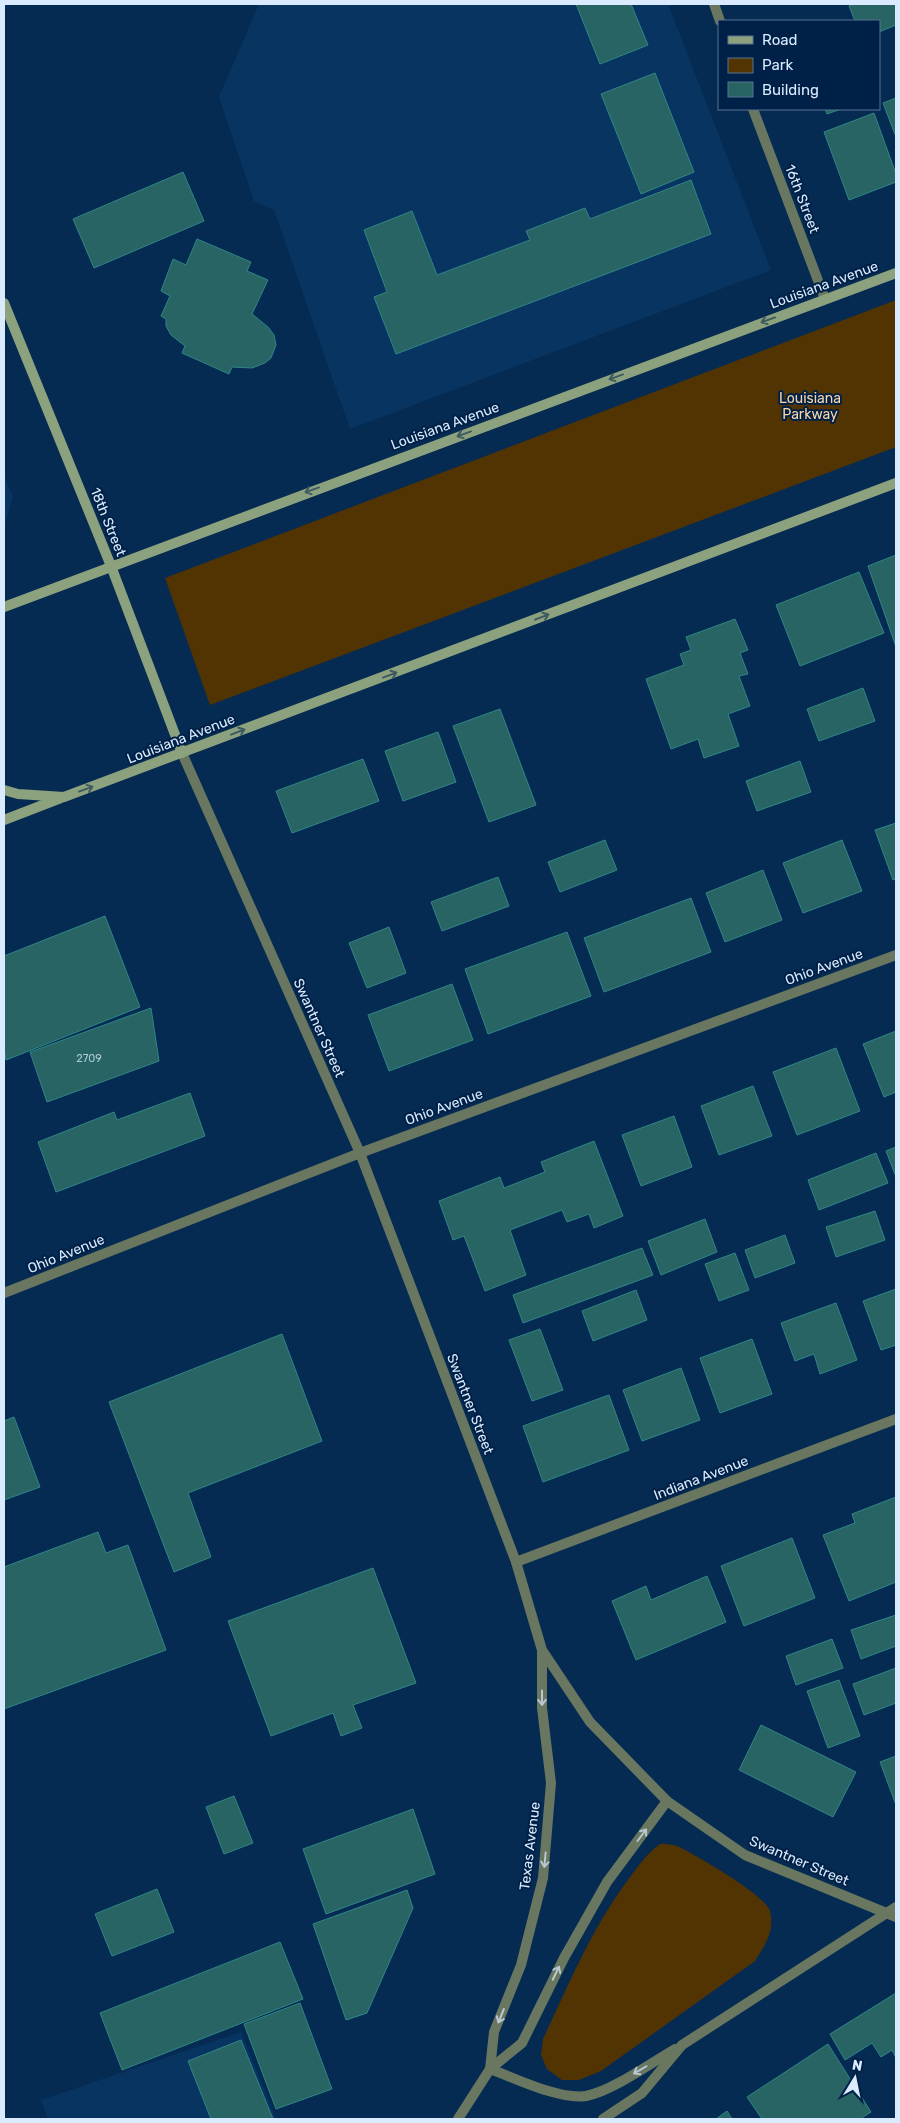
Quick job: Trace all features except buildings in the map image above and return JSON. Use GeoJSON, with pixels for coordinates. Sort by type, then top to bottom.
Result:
{"type":"FeatureCollection","features":[{"type":"Feature","properties":{"kind":"main road","name":"Louisiana Avenue"},"geometry":{"type":"LineString","coordinates":[[4,607],[896,273]]}},
{"type":"Feature","properties":{"kind":"main road","name":"18th Street"},"geometry":{"type":"LineString","coordinates":[[4,303],[110,566],[182,754]]}},
{"type":"Feature","properties":{"kind":"main road","name":"Louisiana Avenue"},"geometry":{"type":"LineString","coordinates":[[4,820],[896,483]]}},
{"type":"Feature","properties":{"kind":"main road","name":"Louisiana Avenue"},"geometry":{"type":"LineString","coordinates":[[4,790],[18,794],[64,797]]}},
{"type":"Feature","properties":{"kind":"street"},"geometry":{"type":"LineString","coordinates":[[714,4],[720,20]]}},
{"type":"Feature","properties":{"kind":"street","name":"16th Street"},"geometry":{"type":"LineString","coordinates":[[753,110],[825,299]]}},
{"type":"Feature","properties":{"kind":"street","name":"Swantner Street"},"geometry":{"type":"LineString","coordinates":[[182,754],[360,1152],[516,1562],[542,1650],[590,1722],[667,1801],[745,1855],[896,1917]]}},
{"type":"Feature","properties":{"kind":"street","name":"Ohio Avenue"},"geometry":{"type":"LineString","coordinates":[[4,1293],[360,1152],[896,955]]}},
{"type":"Feature","properties":{"kind":"street","name":"Indiana Avenue"},"geometry":{"type":"LineString","coordinates":[[516,1562],[896,1419]]}},
{"type":"Feature","properties":{"kind":"street","name":"Texas Avenue"},"geometry":{"type":"LineString","coordinates":[[490,2069],[494,2032],[521,1965],[543,1878],[551,1783],[542,1708],[542,1650]]}},
{"type":"Feature","properties":{"kind":"street","name":"Texas Avenue"},"geometry":{"type":"LineString","coordinates":[[458,2119],[490,2069],[522,2043],[564,1958],[607,1882],[667,1801]]}},
{"type":"Feature","properties":{"kind":"street"},"geometry":{"type":"LineString","coordinates":[[490,2069],[566,2095],[586,2096],[612,2086],[682,2045],[896,1907]]}},
{"type":"Feature","properties":{"kind":"street"},"geometry":{"type":"LineString","coordinates":[[603,2119],[642,2093],[682,2045]]}},
{"type":"Feature","properties":{"kind":"shaded area"},"geometry":{"type":"Polygon","coordinates":[[[259,4],[668,4],[771,270],[350,429],[274,210],[254,201],[219,97],[259,4]]]}},
{"type":"Feature","properties":{"kind":"shaded area"},"geometry":{"type":"Polygon","coordinates":[[[4,475],[13,497],[4,527],[4,475]]]}},
{"type":"Feature","properties":{"kind":"shaded area"},"geometry":{"type":"Polygon","coordinates":[[[241,2032],[276,2119],[48,2119],[41,2100],[241,2032]]]}},
{"type":"Feature","properties":{"kind":"green space","name":"Louisiana Parkway"},"geometry":{"type":"Polygon","coordinates":[[[896,300],[896,447],[210,705],[165,578],[896,300]]]}},
{"type":"Feature","properties":{"kind":"green space"},"geometry":{"type":"Polygon","coordinates":[[[660,1844],[674,1845],[688,1851],[756,1895],[770,1911],[771,1925],[768,1938],[755,1961],[601,2071],[579,2080],[562,2080],[547,2069],[541,2055],[543,2039],[580,1960],[612,1902],[637,1868],[660,1844]]]}}]}
